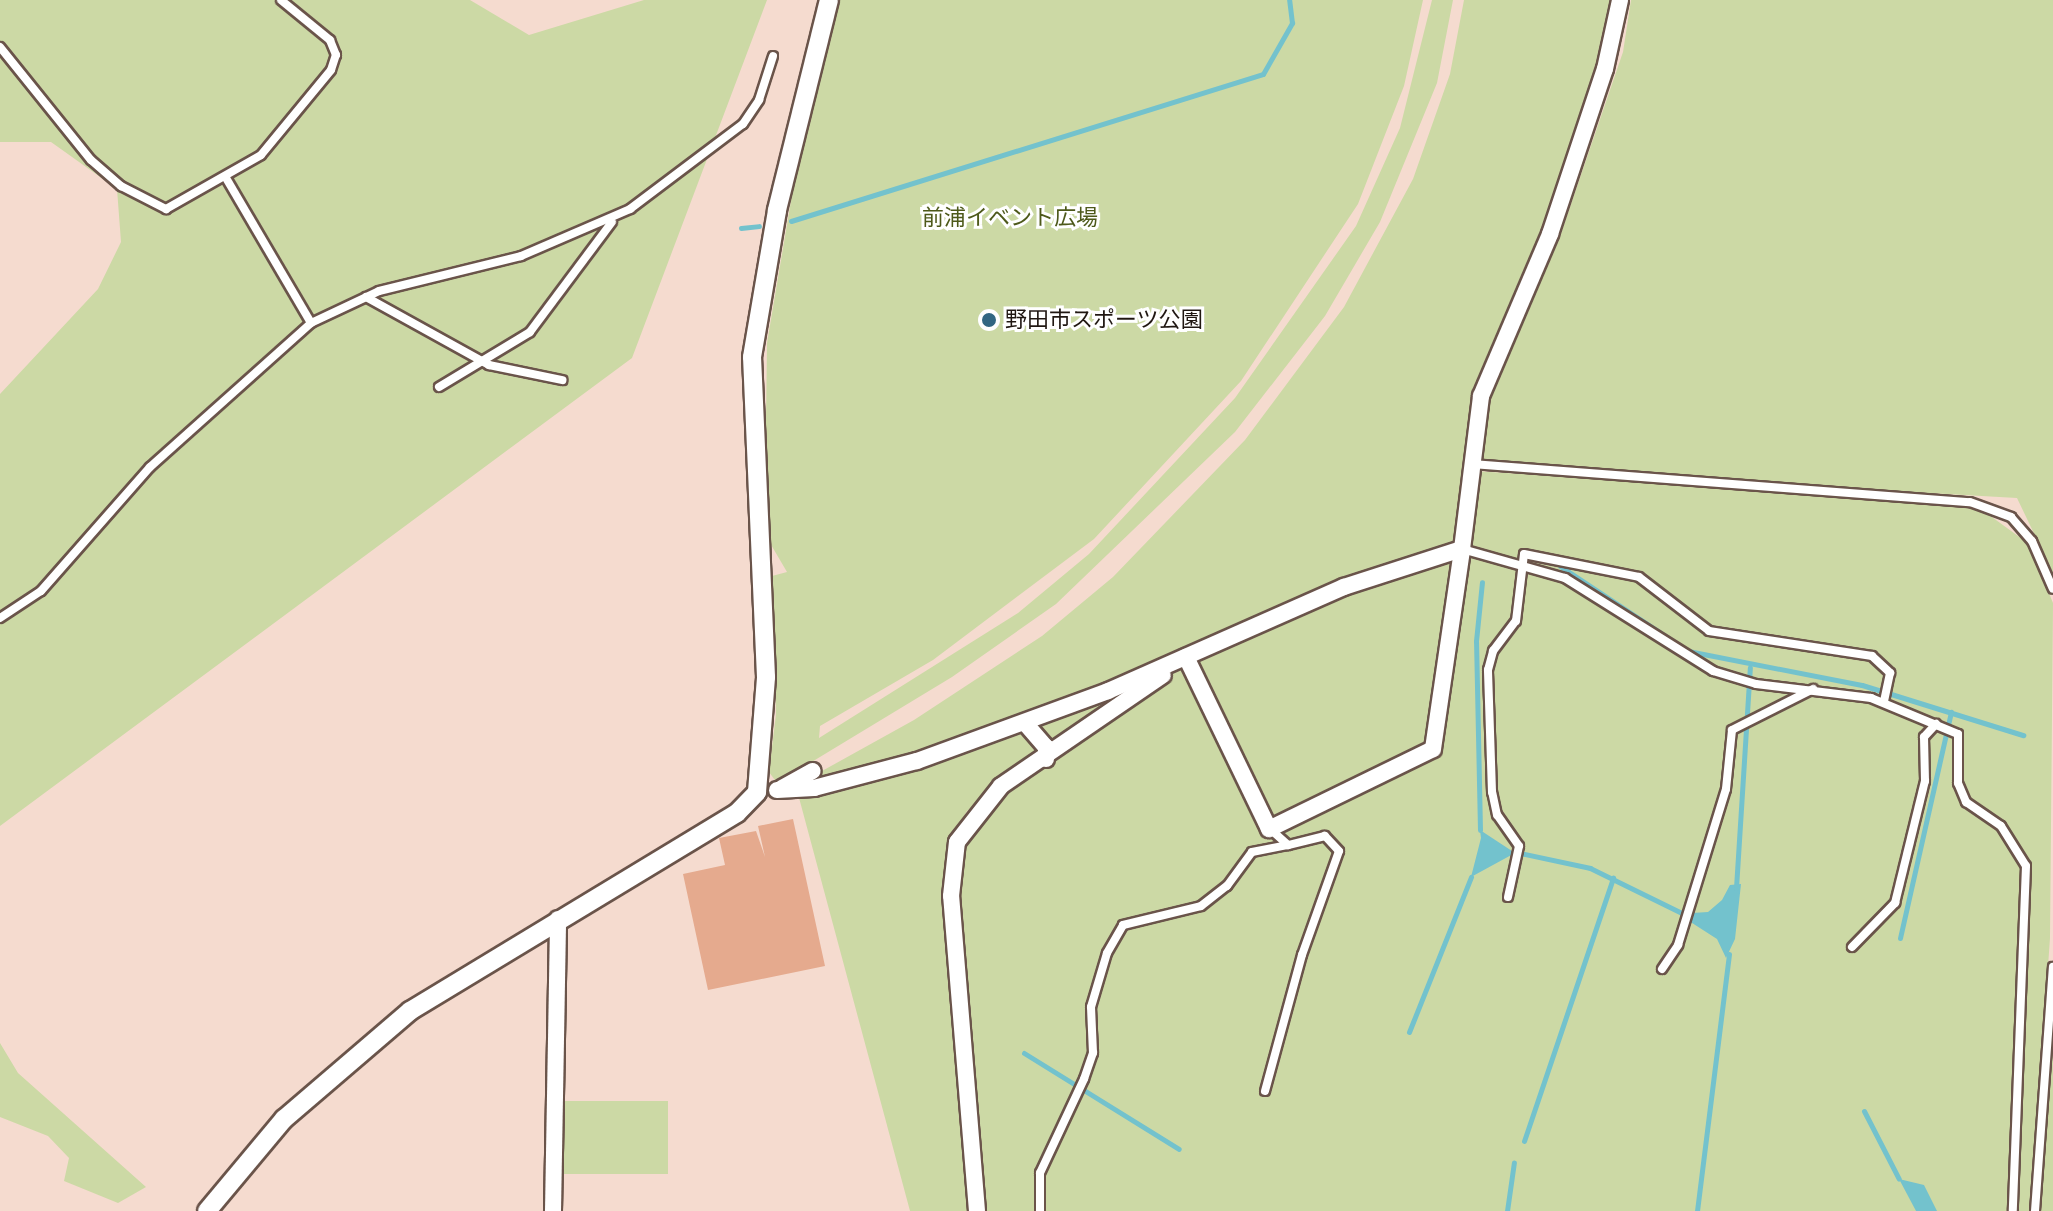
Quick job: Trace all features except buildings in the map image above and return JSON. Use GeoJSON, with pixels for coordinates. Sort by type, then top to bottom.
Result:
{"type":"FeatureCollection","features":[{"type":"Feature","properties":{"kind":"street"},"geometry":{"type":"LineString","coordinates":[[207,1211],[284,1119],[410,1011],[737,813],[757,792],[766,677],[752,357],[777,210],[829,0]]}},
{"type":"Feature","properties":{"kind":"street"},"geometry":{"type":"LineString","coordinates":[[1186,657],[1269,829],[1433,749],[1462,549],[1469,463],[1481,396],[1550,234],[1605,69],[1620,0]]}},
{"type":"Feature","properties":{"kind":"street"},"geometry":{"type":"LineString","coordinates":[[757,792],[878,773],[1025,723],[1186,657],[1344,587],[1462,549]]}},
{"type":"Feature","properties":{"kind":"street"},"geometry":{"type":"LineString","coordinates":[[977,1211],[950,874],[957,842],[973,814],[1001,786],[1046,759],[1186,657]]}},
{"type":"Feature","properties":{"kind":"street"},"geometry":{"type":"LineString","coordinates":[[1025,723],[1046,747],[1046,759]]}},
{"type":"Feature","properties":{"kind":"street"},"geometry":{"type":"LineString","coordinates":[[777,790],[813,771]]}},
{"type":"Feature","properties":{"kind":"street"},"geometry":{"type":"LineString","coordinates":[[553,1211],[558,919]]}},
{"type":"Feature","properties":{"kind":"lane"},"geometry":{"type":"LineString","coordinates":[[0,47],[80,149],[153,206],[181,205],[261,155],[335,62],[330,40],[281,0]]}},
{"type":"Feature","properties":{"kind":"lane"},"geometry":{"type":"LineString","coordinates":[[0,618],[41,591],[150,467],[311,323],[366,297],[521,256],[618,216],[743,124],[764,91],[773,56]]}},
{"type":"Feature","properties":{"kind":"lane"},"geometry":{"type":"LineString","coordinates":[[226,178],[311,323]]}},
{"type":"Feature","properties":{"kind":"lane"},"geometry":{"type":"LineString","coordinates":[[439,387],[485,363],[541,321],[618,216]]}},
{"type":"Feature","properties":{"kind":"lane"},"geometry":{"type":"LineString","coordinates":[[366,297],[485,363],[562,380]]}},
{"type":"Feature","properties":{"kind":"lane"},"geometry":{"type":"LineString","coordinates":[[1469,463],[1970,502],[2011,517],[2032,541],[2053,589]]}},
{"type":"Feature","properties":{"kind":"lane"},"geometry":{"type":"LineString","coordinates":[[1462,549],[1522,562],[1565,578],[1691,662],[1756,684],[1814,688],[1884,701],[1953,732],[1966,802],[2001,826],[2026,866],[2013,1211]]}},
{"type":"Feature","properties":{"kind":"lane"},"geometry":{"type":"LineString","coordinates":[[1508,897],[1519,850],[1497,815],[1492,792],[1488,670],[1493,651],[1516,621],[1524,554],[1618,569],[1639,577],[1709,631],[1872,656],[1885,665],[1889,687],[1884,701]]}},
{"type":"Feature","properties":{"kind":"lane"},"geometry":{"type":"LineString","coordinates":[[1662,969],[1685,921],[1726,789],[1732,730],[1743,720],[1814,688]]}},
{"type":"Feature","properties":{"kind":"lane"},"geometry":{"type":"LineString","coordinates":[[1852,947],[1895,903],[1925,781],[1924,737],[1938,725]]}},
{"type":"Feature","properties":{"kind":"lane"},"geometry":{"type":"LineString","coordinates":[[1269,829],[1288,845]]}},
{"type":"Feature","properties":{"kind":"lane"},"geometry":{"type":"LineString","coordinates":[[1040,1211],[1040,1173],[1081,1090],[1093,1053],[1091,1007],[1107,953],[1123,925],[1201,906],[1227,886],[1252,852],[1325,836],[1339,851],[1302,955],[1265,1091]]}},
{"type":"Feature","properties":{"kind":"lane"},"geometry":{"type":"LineString","coordinates":[[2035,1211],[2053,967]]}},
{"type":"Feature","properties":{"kind":"green space"},"geometry":{"type":"Polygon","coordinates":[[[0,0],[470,0],[529,35],[644,0],[767,0],[632,358],[0,826],[0,394],[98,289],[121,242],[117,189],[51,142],[0,142],[0,0]]]}},
{"type":"Feature","properties":{"kind":"green space","name":"野田市スポーツ公園"},"geometry":{"type":"Polygon","coordinates":[[[840,0],[1423,0],[1404,86],[1358,204],[1241,381],[1094,539],[933,660],[820,726],[819,738],[1018,613],[1089,554],[1235,398],[1356,226],[1400,128],[1432,0],[1453,0],[1437,83],[1380,222],[1325,316],[1235,432],[1056,604],[952,677],[777,783],[769,772],[776,714],[772,576],[787,572],[770,543],[765,497],[767,343],[793,189],[840,0]]]}},
{"type":"Feature","properties":{"kind":"green space"},"geometry":{"type":"Polygon","coordinates":[[[1464,0],[1615,0],[1544,234],[1476,389],[1456,543],[1098,690],[883,767],[795,786],[914,720],[1042,636],[1113,577],[1245,440],[1344,307],[1413,179],[1450,74],[1464,0]]]}},
{"type":"Feature","properties":{"kind":"green space"},"geometry":{"type":"Polygon","coordinates":[[[1631,0],[2053,0],[2053,573],[2017,498],[1627,476],[1481,459],[1489,390],[1559,239],[1623,52],[1631,0]]]}},
{"type":"Feature","properties":{"kind":"green space"},"geometry":{"type":"Polygon","coordinates":[[[1474,471],[1925,499],[1985,512],[2029,544],[2053,603],[2050,938],[2031,1211],[983,1211],[955,875],[963,841],[996,797],[1068,750],[1178,666],[1187,668],[1266,836],[1424,759],[1474,471]]]}},
{"type":"Feature","properties":{"kind":"green space"},"geometry":{"type":"Polygon","coordinates":[[[1454,557],[1429,746],[1274,821],[1193,658],[1312,606],[1454,557]]]}},
{"type":"Feature","properties":{"kind":"green space"},"geometry":{"type":"Polygon","coordinates":[[[1140,681],[1055,748],[1040,724],[1140,681]]]}},
{"type":"Feature","properties":{"kind":"green space"},"geometry":{"type":"Polygon","coordinates":[[[1022,730],[1042,753],[967,811],[952,838],[945,871],[972,1211],[910,1211],[798,794],[1022,730]]]}},
{"type":"Feature","properties":{"kind":"green space"},"geometry":{"type":"Polygon","coordinates":[[[2053,1035],[2053,1211],[2039,1211],[2047,1110],[2053,1035]]]}},
{"type":"Feature","properties":{"kind":"green space"},"geometry":{"type":"Polygon","coordinates":[[[0,1043],[18,1073],[146,1187],[118,1203],[64,1181],[69,1158],[48,1136],[0,1117],[0,1043]]]}},
{"type":"Feature","properties":{"kind":"green space"},"geometry":{"type":"Polygon","coordinates":[[[561,1101],[668,1101],[668,1174],[561,1174],[561,1101]]]}},
{"type":"Feature","properties":{"kind":"water"},"geometry":{"type":"Polygon","coordinates":[[[1480,830],[1515,853],[1471,877],[1481,838],[1480,830]]]}},
{"type":"Feature","properties":{"kind":"water"},"geometry":{"type":"Polygon","coordinates":[[[1741,884],[1735,939],[1726,958],[1717,939],[1689,921],[1692,913],[1708,912],[1722,900],[1730,885],[1741,884]]]}},
{"type":"Feature","properties":{"kind":"water"},"geometry":{"type":"Polygon","coordinates":[[[1899,1179],[1924,1185],[1937,1211],[1916,1211],[1899,1179]]]}},
{"type":"Feature","properties":{"kind":"waterway"},"geometry":{"type":"LineString","coordinates":[[791,221],[1263,74],[1292,23],[1289,0]]}},
{"type":"Feature","properties":{"kind":"waterway"},"geometry":{"type":"LineString","coordinates":[[741,228],[759,226]]}},
{"type":"Feature","properties":{"kind":"waterway"},"geometry":{"type":"LineString","coordinates":[[1560,566],[1688,651],[1862,685],[2023,735]]}},
{"type":"Feature","properties":{"kind":"waterway"},"geometry":{"type":"LineString","coordinates":[[1480,830],[1476,641],[1482,582]]}},
{"type":"Feature","properties":{"kind":"waterway"},"geometry":{"type":"LineString","coordinates":[[1736,888],[1750,667]]}},
{"type":"Feature","properties":{"kind":"waterway"},"geometry":{"type":"LineString","coordinates":[[1900,938],[1951,712]]}},
{"type":"Feature","properties":{"kind":"waterway"},"geometry":{"type":"LineString","coordinates":[[1515,852],[1590,868],[1688,916]]}},
{"type":"Feature","properties":{"kind":"waterway"},"geometry":{"type":"LineString","coordinates":[[1409,1032],[1471,877]]}},
{"type":"Feature","properties":{"kind":"waterway"},"geometry":{"type":"LineString","coordinates":[[1524,1141],[1613,878]]}},
{"type":"Feature","properties":{"kind":"waterway"},"geometry":{"type":"LineString","coordinates":[[1697,1211],[1729,954]]}},
{"type":"Feature","properties":{"kind":"waterway"},"geometry":{"type":"LineString","coordinates":[[1024,1053],[1179,1149]]}},
{"type":"Feature","properties":{"kind":"waterway"},"geometry":{"type":"LineString","coordinates":[[1864,1111],[1899,1179]]}},
{"type":"Feature","properties":{"kind":"waterway"},"geometry":{"type":"LineString","coordinates":[[1507,1211],[1514,1162]]}},
{"type":"Feature","properties":{"kind":"place","name":"野田市スポーツ公園"},"geometry":{"type":"Point","coordinates":[989,320]}},
{"type":"Feature","properties":{"kind":"park label","name":"前浦イベント広場"},"geometry":{"type":"Point","coordinates":[1010,218]}}]}
